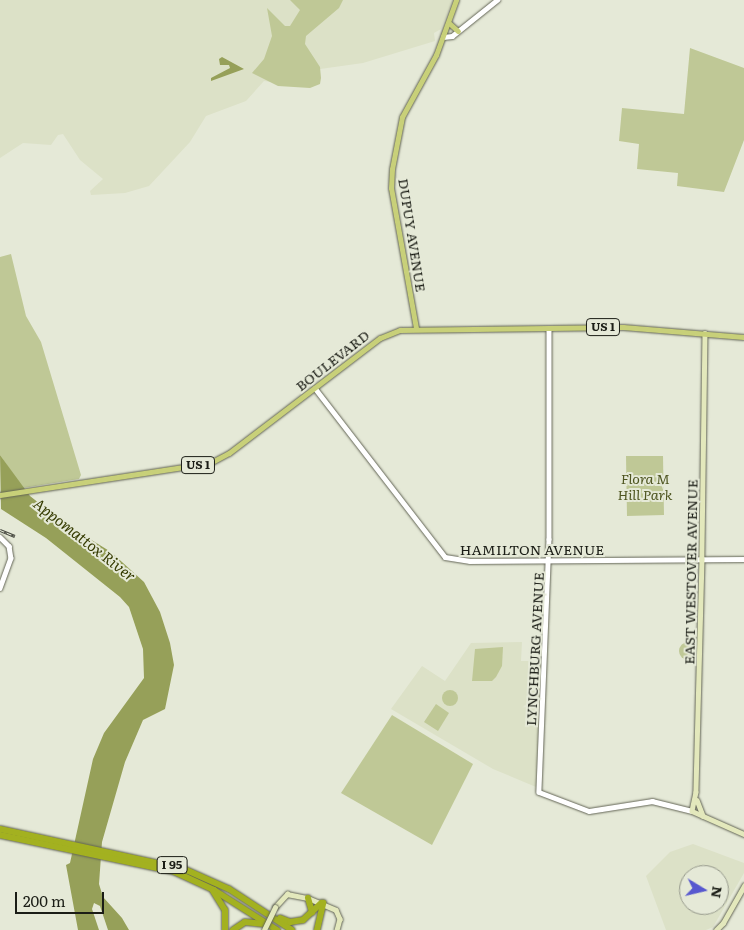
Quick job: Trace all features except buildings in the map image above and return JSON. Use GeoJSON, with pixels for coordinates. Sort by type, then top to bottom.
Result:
{"type":"FeatureCollection","features":[{"type":"Feature","properties":{"kind":"highway","name":"I 95"},"geometry":{"type":"LineString","coordinates":[[0,829],[55,844]]}},
{"type":"Feature","properties":{"kind":"highway","name":"I 95"},"geometry":{"type":"LineString","coordinates":[[0,835],[194,872],[263,911],[292,930]]}},
{"type":"Feature","properties":{"kind":"highway","name":"I 95"},"geometry":{"type":"LineString","coordinates":[[112,855],[166,869],[210,888],[277,930]]}},
{"type":"Feature","properties":{"kind":"highway"},"geometry":{"type":"LineString","coordinates":[[210,888],[225,910],[224,930]]}},
{"type":"Feature","properties":{"kind":"highway"},"geometry":{"type":"LineString","coordinates":[[308,898],[312,912]]}},
{"type":"Feature","properties":{"kind":"highway"},"geometry":{"type":"LineString","coordinates":[[263,911],[294,922],[305,919],[322,903]]}},
{"type":"Feature","properties":{"kind":"highway"},"geometry":{"type":"LineString","coordinates":[[318,930],[322,903]]}},
{"type":"Feature","properties":{"kind":"highway"},"geometry":{"type":"LineString","coordinates":[[233,930],[248,921],[270,925]]}},
{"type":"Feature","properties":{"kind":"main road","name":"DUPUY AVENUE"},"geometry":{"type":"LineString","coordinates":[[416,328],[392,195],[391,173],[403,113],[434,59],[456,0]]}},
{"type":"Feature","properties":{"kind":"main road"},"geometry":{"type":"LineString","coordinates":[[449,23],[458,30]]}},
{"type":"Feature","properties":{"kind":"main road","name":"BOULEVARD"},"geometry":{"type":"LineString","coordinates":[[0,495],[210,463],[230,452],[383,336],[416,328],[622,327],[744,337]]}},
{"type":"Feature","properties":{"kind":"main road","name":"EAST WESTOVER AVENUE"},"geometry":{"type":"LineString","coordinates":[[692,811],[696,792],[705,333]]}},
{"type":"Feature","properties":{"kind":"main road"},"geometry":{"type":"LineString","coordinates":[[696,792],[698,808],[704,816]]}},
{"type":"Feature","properties":{"kind":"main road"},"geometry":{"type":"LineString","coordinates":[[692,811],[744,834]]}},
{"type":"Feature","properties":{"kind":"main road"},"geometry":{"type":"LineString","coordinates":[[716,930],[723,923],[744,886]]}},
{"type":"Feature","properties":{"kind":"main road"},"geometry":{"type":"LineString","coordinates":[[264,930],[275,907],[287,894],[322,903],[338,913],[338,930]]}},
{"type":"Feature","properties":{"kind":"street"},"geometry":{"type":"LineString","coordinates":[[443,37],[458,30],[497,0]]}},
{"type":"Feature","properties":{"kind":"street","name":"LYNCHBURG AVENUE"},"geometry":{"type":"LineString","coordinates":[[549,328],[549,560],[538,792],[586,811],[652,801],[692,811]]}},
{"type":"Feature","properties":{"kind":"street","name":"HAMILTON AVENUE"},"geometry":{"type":"LineString","coordinates":[[315,388],[441,554],[458,560],[744,559]]}},
{"type":"Feature","properties":{"kind":"street"},"geometry":{"type":"LineString","coordinates":[[0,537],[11,554],[0,588]]}},
{"type":"Feature","properties":{"kind":"shaded area"},"geometry":{"type":"Polygon","coordinates":[[[0,0],[453,0],[441,29],[434,33],[435,41],[363,63],[313,70],[286,84],[264,81],[246,101],[206,116],[190,142],[149,186],[125,193],[91,195],[90,191],[103,179],[80,160],[63,134],[58,135],[51,145],[23,143],[0,158],[0,0]]]}},
{"type":"Feature","properties":{"kind":"shaded area"},"geometry":{"type":"Polygon","coordinates":[[[522,642],[521,661],[542,661],[536,787],[493,769],[391,709],[422,666],[445,681],[471,643],[522,642]]]}},
{"type":"Feature","properties":{"kind":"shaded area"},"geometry":{"type":"Polygon","coordinates":[[[693,844],[744,863],[744,873],[729,899],[729,865],[679,865],[679,915],[720,915],[713,927],[706,930],[666,930],[646,876],[670,852],[693,844]]]}},
{"type":"Feature","properties":{"kind":"green space"},"geometry":{"type":"Polygon","coordinates":[[[290,0],[343,0],[339,8],[306,36],[305,44],[320,67],[321,78],[320,84],[310,88],[278,86],[252,73],[264,59],[272,36],[267,8],[285,26],[290,26],[300,10],[290,0]]]}},
{"type":"Feature","properties":{"kind":"green space"},"geometry":{"type":"Polygon","coordinates":[[[690,48],[744,68],[744,140],[724,192],[677,186],[678,173],[637,169],[639,144],[619,141],[622,108],[684,114],[690,48]]]}},
{"type":"Feature","properties":{"kind":"green space"},"geometry":{"type":"Polygon","coordinates":[[[11,254],[26,316],[41,342],[81,475],[79,479],[23,488],[0,455],[0,257],[11,254]]]}},
{"type":"Feature","properties":{"kind":"green space","name":"Flora M Hill Park"},"geometry":{"type":"Polygon","coordinates":[[[626,456],[663,456],[664,515],[627,516],[626,456]]]}},
{"type":"Feature","properties":{"kind":"green space"},"geometry":{"type":"Polygon","coordinates":[[[688,642],[694,645],[697,651],[694,657],[688,660],[682,657],[679,651],[682,645],[688,642]]]}},
{"type":"Feature","properties":{"kind":"green space"},"geometry":{"type":"Polygon","coordinates":[[[503,647],[502,666],[496,677],[492,681],[472,681],[475,649],[503,647]]]}},
{"type":"Feature","properties":{"kind":"green space"},"geometry":{"type":"Polygon","coordinates":[[[450,690],[456,692],[458,698],[456,704],[450,706],[444,704],[442,698],[444,692],[450,690]]]}},
{"type":"Feature","properties":{"kind":"green space"},"geometry":{"type":"Polygon","coordinates":[[[436,704],[449,713],[438,731],[424,722],[436,704]]]}},
{"type":"Feature","properties":{"kind":"green space"},"geometry":{"type":"Polygon","coordinates":[[[392,715],[473,764],[432,845],[341,793],[392,715]]]}},
{"type":"Feature","properties":{"kind":"water"},"geometry":{"type":"Polygon","coordinates":[[[222,57],[244,69],[211,81],[211,78],[230,68],[229,65],[220,65],[219,59],[222,57]]]}},
{"type":"Feature","properties":{"kind":"water","name":"Appomattox River"},"geometry":{"type":"Polygon","coordinates":[[[0,455],[30,496],[64,523],[111,552],[144,582],[160,612],[170,643],[174,665],[165,709],[143,720],[125,762],[102,842],[99,884],[103,897],[122,918],[129,930],[108,930],[100,906],[94,903],[92,909],[99,930],[78,930],[66,865],[70,863],[93,759],[104,733],[144,678],[143,649],[129,607],[120,597],[46,538],[1,509],[0,455]]]}},
{"type":"Feature","properties":{"kind":"railway"},"geometry":{"type":"LineString","coordinates":[[0,530],[15,536]]}}]}
